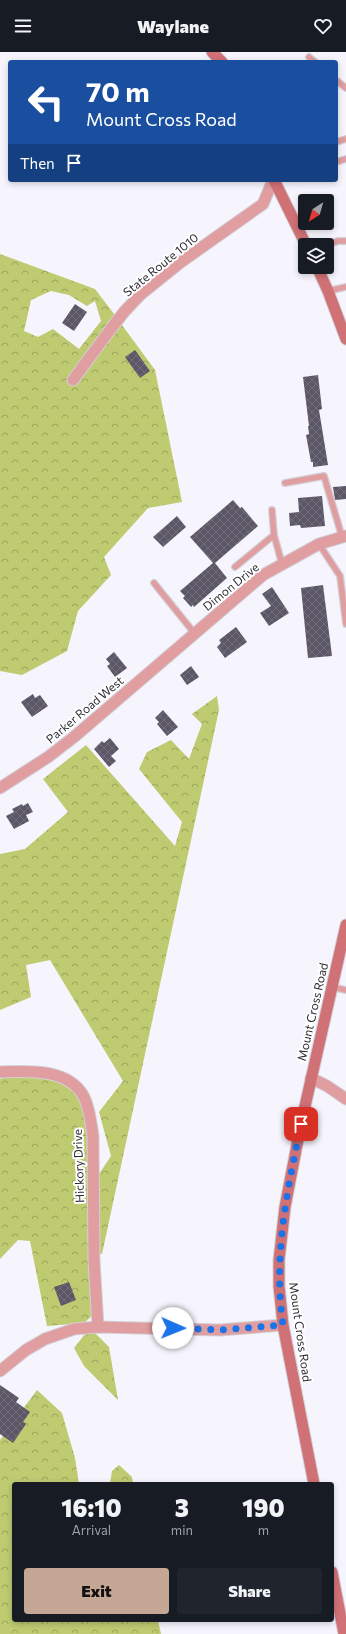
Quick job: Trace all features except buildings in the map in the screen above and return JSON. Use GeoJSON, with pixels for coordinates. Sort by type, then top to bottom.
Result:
{"type":"FeatureCollection","features":[{"type":"Feature","properties":{"kind":"main road"},"geometry":{"type":"LineString","coordinates":[[212,52],[220,60]]}},
{"type":"Feature","properties":{"kind":"main road"},"geometry":{"type":"LineString","coordinates":[[274,182],[302,238]]}},
{"type":"Feature","properties":{"kind":"main road"},"geometry":{"type":"LineString","coordinates":[[320,274],[346,339]]}},
{"type":"Feature","properties":{"kind":"main road","name":"Mount Cross Road"},"geometry":{"type":"LineString","coordinates":[[314,1482],[283,1325],[279,1286],[279,1260],[285,1207],[311,1078],[346,925]]}},
{"type":"Feature","properties":{"kind":"main road"},"geometry":{"type":"LineString","coordinates":[[334,1582],[344,1634]]}},
{"type":"Feature","properties":{"kind":"street","name":"State Route 1010"},"geometry":{"type":"LineString","coordinates":[[73,380],[110,330],[135,301],[181,262],[263,204],[272,182]]}},
{"type":"Feature","properties":{"kind":"street","name":"Dimon Drive"},"geometry":{"type":"LineString","coordinates":[[181,646],[263,575],[319,544],[344,536]]}},
{"type":"Feature","properties":{"kind":"street","name":"Parker Road West"},"geometry":{"type":"LineString","coordinates":[[0,788],[48,757],[74,737],[181,646]]}},
{"type":"Feature","properties":{"kind":"street","name":"Hickory Drive"},"geometry":{"type":"LineString","coordinates":[[0,1072],[53,1074],[74,1086],[85,1099],[93,1136],[94,1260],[98,1327]]}},
{"type":"Feature","properties":{"kind":"street"},"geometry":{"type":"LineString","coordinates":[[311,1078],[327,1086],[346,1099]]}},
{"type":"Feature","properties":{"kind":"street"},"geometry":{"type":"LineString","coordinates":[[0,1371],[26,1350],[45,1339],[65,1331],[98,1327],[220,1330],[283,1325]]}},
{"type":"Feature","properties":{"kind":"lane"},"geometry":{"type":"LineString","coordinates":[[309,57],[313,60]]}},
{"type":"Feature","properties":{"kind":"lane"},"geometry":{"type":"LineString","coordinates":[[338,82],[346,88]]}},
{"type":"Feature","properties":{"kind":"lane"},"geometry":{"type":"LineString","coordinates":[[334,242],[346,241]]}},
{"type":"Feature","properties":{"kind":"lane"},"geometry":{"type":"LineString","coordinates":[[328,291],[346,287]]}},
{"type":"Feature","properties":{"kind":"lane"},"geometry":{"type":"LineString","coordinates":[[285,483],[324,476],[344,536]]}},
{"type":"Feature","properties":{"kind":"lane"},"geometry":{"type":"LineString","coordinates":[[272,510],[274,535],[282,565]]}},
{"type":"Feature","properties":{"kind":"lane"},"geometry":{"type":"LineString","coordinates":[[235,567],[274,535]]}},
{"type":"Feature","properties":{"kind":"lane"},"geometry":{"type":"LineString","coordinates":[[319,544],[340,576],[346,624]]}},
{"type":"Feature","properties":{"kind":"lane"},"geometry":{"type":"LineString","coordinates":[[154,582],[195,634]]}},
{"type":"Feature","properties":{"kind":"lane"},"geometry":{"type":"LineString","coordinates":[[332,987],[346,990]]}},
{"type":"Feature","properties":{"kind":"green space"},"geometry":{"type":"Polygon","coordinates":[[[0,254],[95,289],[111,310],[155,370],[182,502],[148,508],[104,557],[111,575],[78,611],[67,651],[22,675],[0,671],[0,254]],[[51,291],[31,300],[24,331],[38,337],[53,329],[79,349],[101,321],[95,301],[87,306],[69,295],[51,291]]]}},
{"type":"Feature","properties":{"kind":"green space"},"geometry":{"type":"Polygon","coordinates":[[[217,696],[219,710],[102,1254],[98,1254],[99,1174],[111,1156],[99,1112],[123,1081],[50,960],[26,965],[31,997],[0,1010],[0,854],[25,849],[68,812],[43,779],[86,745],[175,846],[182,822],[139,769],[147,752],[171,740],[189,759],[202,724],[192,714],[217,696]]]}},
{"type":"Feature","properties":{"kind":"green space"},"geometry":{"type":"Polygon","coordinates":[[[6,1077],[49,1077],[74,1091],[85,1105],[90,1132],[88,1258],[94,1314],[84,1323],[47,1326],[30,1241],[18,1240],[0,1259],[0,1079],[6,1077]]]}},
{"type":"Feature","properties":{"kind":"green space"},"geometry":{"type":"Polygon","coordinates":[[[95,1333],[109,1347],[118,1400],[84,1366],[74,1348],[85,1334],[95,1333]]]}},
{"type":"Feature","properties":{"kind":"green space"},"geometry":{"type":"Polygon","coordinates":[[[37,1390],[62,1413],[75,1458],[79,1482],[12,1482],[12,1622],[158,1622],[161,1634],[0,1634],[0,1440],[37,1390]]]}},
{"type":"Feature","properties":{"kind":"green space"},"geometry":{"type":"Polygon","coordinates":[[[119,1465],[132,1477],[133,1482],[110,1482],[112,1471],[119,1465]]]}},
{"type":"Feature","properties":{"kind":"route"},"geometry":{"type":"LineString","coordinates":[[173,1328],[220,1330],[283,1325],[279,1286],[279,1260],[285,1207],[301,1124]]}}]}
